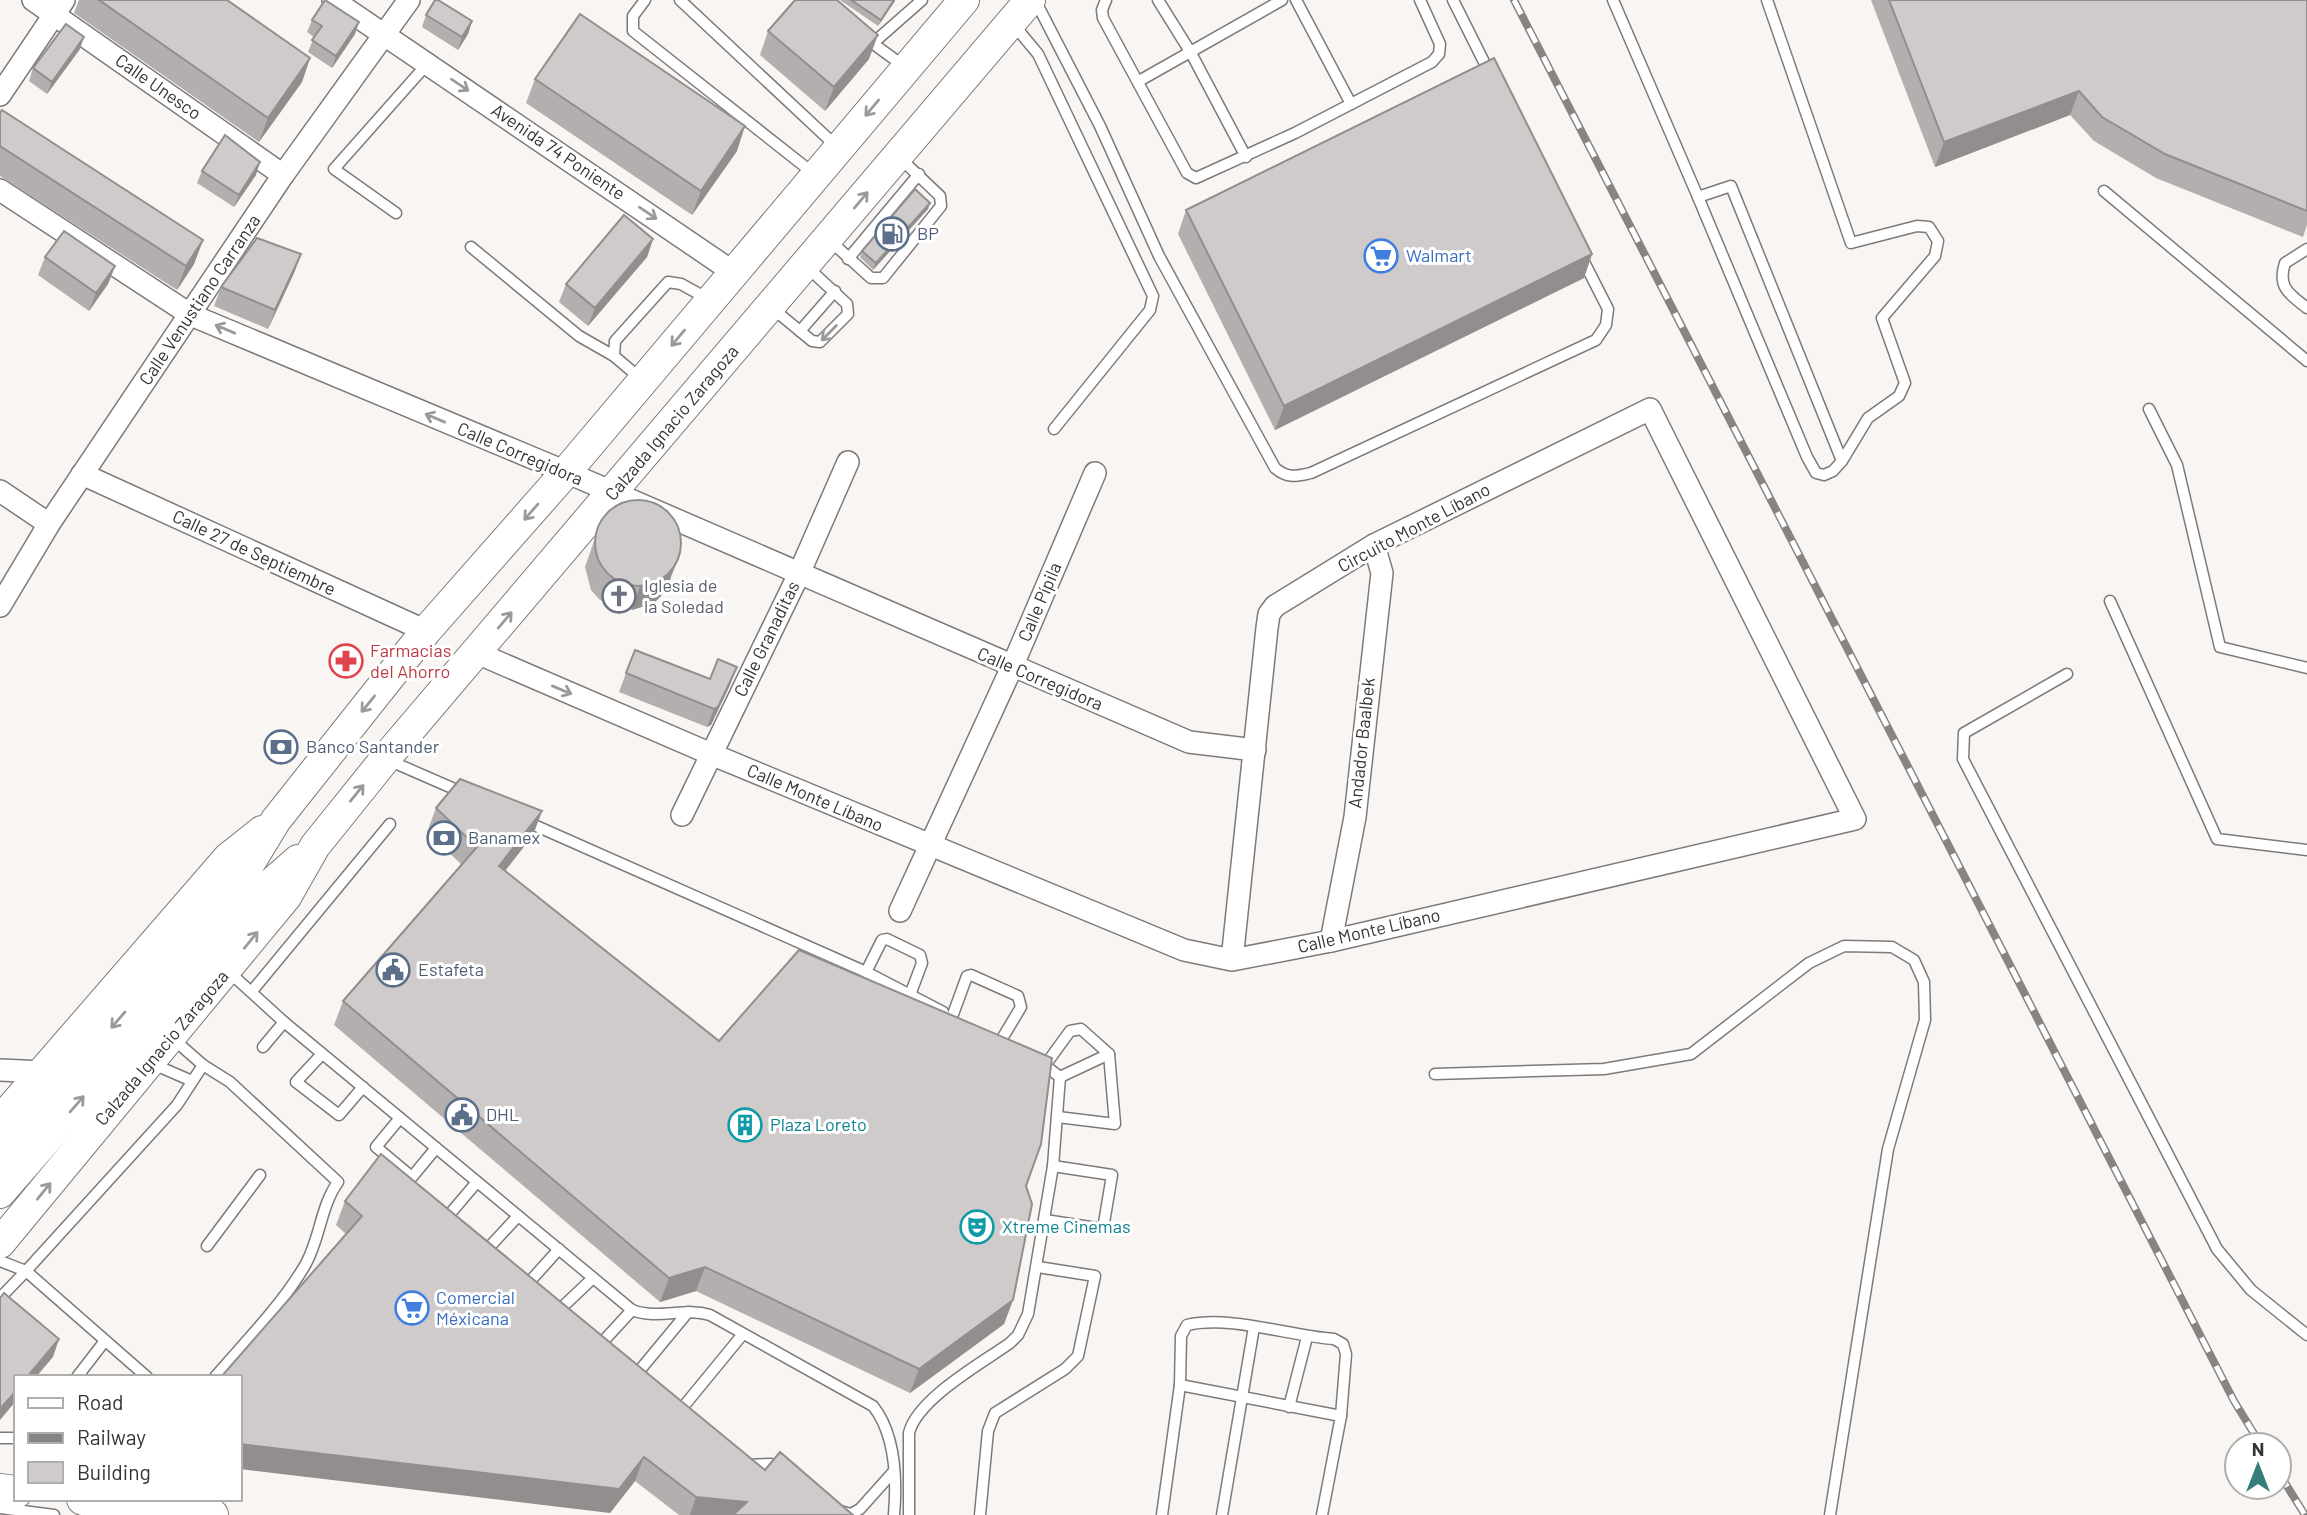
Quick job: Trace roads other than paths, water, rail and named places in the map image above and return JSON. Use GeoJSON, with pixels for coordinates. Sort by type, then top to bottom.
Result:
{"type":"FeatureCollection","features":[{"type":"Feature","properties":{"kind":"main road","name":"Calzada Ignacio Zaragoza"},"geometry":{"type":"LineString","coordinates":[[0,1193],[172,977],[245,872],[276,820],[426,631],[643,380],[906,68],[959,1]]}},
{"type":"Feature","properties":{"kind":"main road","name":"Calzada Ignacio Zaragoza"},"geometry":{"type":"LineString","coordinates":[[0,1157],[172,977],[314,846],[770,307],[806,266],[838,249],[908,165],[1020,11]]}},
{"type":"Feature","properties":{"kind":"main road","name":"Calzada Ignacio Zaragoza"},"geometry":{"type":"LineString","coordinates":[[0,1121],[228,858],[276,820]]}},
{"type":"Feature","properties":{"kind":"main road","name":"Calzada Ignacio Zaragoza"},"geometry":{"type":"LineString","coordinates":[[0,1243],[286,897],[314,846]]}},
{"type":"Feature","properties":{"kind":"main road"},"geometry":{"type":"LineString","coordinates":[[113,1501],[157,1504],[212,1515]]}},
{"type":"Feature","properties":{"kind":"street","name":"Calle Unesco"},"geometry":{"type":"LineString","coordinates":[[33,0],[59,7],[283,175]]}},
{"type":"Feature","properties":{"kind":"street","name":"Avenida 74 Poniente"},"geometry":{"type":"LineString","coordinates":[[333,0],[733,272]]}},
{"type":"Feature","properties":{"kind":"street","name":"Calle Venustiano Carranza"},"geometry":{"type":"LineString","coordinates":[[0,606],[49,524],[283,175],[409,0]]}},
{"type":"Feature","properties":{"kind":"street"},"geometry":{"type":"LineString","coordinates":[[0,95],[59,7]]}},
{"type":"Feature","properties":{"kind":"street","name":"Calle Corregidora"},"geometry":{"type":"LineString","coordinates":[[0,190],[191,315],[565,472],[798,576],[1189,742],[1255,750]]}},
{"type":"Feature","properties":{"kind":"street","name":"Circuito Monte Líbano"},"geometry":{"type":"LineString","coordinates":[[1232,960],[1269,614],[1275,606],[1374,545],[1650,409]]}},
{"type":"Feature","properties":{"kind":"street","name":"Calle Monte Líbano"},"geometry":{"type":"LineString","coordinates":[[477,653],[711,754],[1184,950],[1232,960],[1331,941],[1855,818],[1650,409]]}},
{"type":"Feature","properties":{"kind":"street","name":"Calle Granaditas"},"geometry":{"type":"LineString","coordinates":[[682,815],[798,576],[848,462]]}},
{"type":"Feature","properties":{"kind":"street","name":"Calle Pípila"},"geometry":{"type":"LineString","coordinates":[[900,911],[1012,667],[1095,473]]}},
{"type":"Feature","properties":{"kind":"street","name":"Calle 27 de Septiembre"},"geometry":{"type":"LineString","coordinates":[[82,474],[426,631]]}},
{"type":"Feature","properties":{"kind":"street"},"geometry":{"type":"LineString","coordinates":[[0,491],[49,524]]}},
{"type":"Feature","properties":{"kind":"street","name":"Andador Baalbek"},"geometry":{"type":"LineString","coordinates":[[1331,941],[1355,817],[1382,573],[1374,545]]}},
{"type":"Feature","properties":{"kind":"street"},"geometry":{"type":"LineString","coordinates":[[0,1070],[44,1072]]}},
{"type":"Feature","properties":{"kind":"lane"},"geometry":{"type":"LineString","coordinates":[[645,0],[633,16],[633,31],[781,144],[816,175]]}},
{"type":"Feature","properties":{"kind":"lane"},"geometry":{"type":"LineString","coordinates":[[680,0],[838,148]]}},
{"type":"Feature","properties":{"kind":"lane"},"geometry":{"type":"LineString","coordinates":[[872,44],[922,0]]}},
{"type":"Feature","properties":{"kind":"lane"},"geometry":{"type":"LineString","coordinates":[[1035,0],[1100,126],[1159,256],[1275,468],[1283,475],[1293,477],[1311,473],[1596,340],[1606,325],[1608,309],[1578,250]]}},
{"type":"Feature","properties":{"kind":"lane"},"geometry":{"type":"LineString","coordinates":[[1106,0],[1102,18],[1191,177],[1196,178],[1398,81],[1439,54],[1440,44],[1420,0]]}},
{"type":"Feature","properties":{"kind":"lane"},"geometry":{"type":"LineString","coordinates":[[1158,0],[1191,53],[1246,156]]}},
{"type":"Feature","properties":{"kind":"lane"},"geometry":{"type":"LineString","coordinates":[[1139,81],[1282,0]]}},
{"type":"Feature","properties":{"kind":"lane"},"geometry":{"type":"LineString","coordinates":[[1297,0],[1351,104]]}},
{"type":"Feature","properties":{"kind":"lane"},"geometry":{"type":"LineString","coordinates":[[1453,0],[1495,83]]}},
{"type":"Feature","properties":{"kind":"lane"},"geometry":{"type":"LineString","coordinates":[[1613,0],[1807,457],[1816,473],[1824,475],[1833,471],[1842,461],[1868,418],[1899,396],[1905,383],[1902,368],[1882,318],[1935,256],[1938,241],[1928,227],[1917,226],[1851,243],[1767,0]]}},
{"type":"Feature","properties":{"kind":"lane"},"geometry":{"type":"LineString","coordinates":[[1020,11],[1153,296],[1150,310],[1054,429]]}},
{"type":"Feature","properties":{"kind":"lane"},"geometry":{"type":"LineString","coordinates":[[853,29],[906,68]]}},
{"type":"Feature","properties":{"kind":"lane"},"geometry":{"type":"LineString","coordinates":[[396,214],[334,169],[428,63]]}},
{"type":"Feature","properties":{"kind":"lane"},"geometry":{"type":"LineString","coordinates":[[838,249],[871,278],[883,278],[941,206],[940,196],[908,165]]}},
{"type":"Feature","properties":{"kind":"lane"},"geometry":{"type":"LineString","coordinates":[[1698,197],[1731,187],[1842,461]]}},
{"type":"Feature","properties":{"kind":"lane"},"geometry":{"type":"LineString","coordinates":[[2104,191],[2307,361]]}},
{"type":"Feature","properties":{"kind":"lane"},"geometry":{"type":"LineString","coordinates":[[471,247],[579,336],[614,356],[643,380]]}},
{"type":"Feature","properties":{"kind":"lane"},"geometry":{"type":"LineString","coordinates":[[2307,249],[2284,263],[2280,277],[2284,290],[2307,308]]}},
{"type":"Feature","properties":{"kind":"lane"},"geometry":{"type":"LineString","coordinates":[[770,307],[800,331],[820,342],[848,314],[847,304],[806,266]]}},
{"type":"Feature","properties":{"kind":"lane"},"geometry":{"type":"LineString","coordinates":[[614,356],[615,341],[668,282],[681,284],[709,300]]}},
{"type":"Feature","properties":{"kind":"lane"},"geometry":{"type":"LineString","coordinates":[[800,331],[835,291]]}},
{"type":"Feature","properties":{"kind":"lane"},"geometry":{"type":"LineString","coordinates":[[2149,410],[2177,465],[2220,648],[2307,668]]}},
{"type":"Feature","properties":{"kind":"lane"},"geometry":{"type":"LineString","coordinates":[[2110,601],[2217,839],[2307,850]]}},
{"type":"Feature","properties":{"kind":"lane"},"geometry":{"type":"LineString","coordinates":[[2067,674],[1964,733],[1963,759],[2217,1248],[2251,1290],[2307,1335]]}},
{"type":"Feature","properties":{"kind":"lane"},"geometry":{"type":"LineString","coordinates":[[385,759],[474,798]]}},
{"type":"Feature","properties":{"kind":"lane"},"geometry":{"type":"LineString","coordinates":[[512,815],[866,972],[964,1023]]}},
{"type":"Feature","properties":{"kind":"lane"},"geometry":{"type":"LineString","coordinates":[[252,991],[390,824]]}},
{"type":"Feature","properties":{"kind":"lane"},"geometry":{"type":"LineString","coordinates":[[866,972],[882,940],[887,939],[920,955],[922,963],[910,995]]}},
{"type":"Feature","properties":{"kind":"lane"},"geometry":{"type":"LineString","coordinates":[[1434,1074],[1604,1069],[1691,1055],[1809,963],[1844,946],[1892,947],[1914,960],[1924,982],[1925,1020],[1888,1149],[1830,1515]]}},
{"type":"Feature","properties":{"kind":"lane"},"geometry":{"type":"LineString","coordinates":[[227,970],[323,1054],[632,1310],[650,1315],[688,1312],[710,1315],[873,1406],[884,1419],[894,1471],[894,1515]]}},
{"type":"Feature","properties":{"kind":"lane"},"geometry":{"type":"LineString","coordinates":[[952,1017],[967,976],[971,975],[1018,996],[1021,1007],[1000,1042]]}},
{"type":"Feature","properties":{"kind":"lane"},"geometry":{"type":"LineString","coordinates":[[263,1047],[284,1021]]}},
{"type":"Feature","properties":{"kind":"lane"},"geometry":{"type":"LineString","coordinates":[[1046,1064],[1070,1031],[1076,1028],[1081,1029],[1109,1054],[1115,1124],[1058,1117]]}},
{"type":"Feature","properties":{"kind":"lane"},"geometry":{"type":"LineString","coordinates":[[170,1036],[204,1065],[230,1082],[338,1182],[328,1200],[316,1243],[304,1268],[217,1375]]}},
{"type":"Feature","properties":{"kind":"lane"},"geometry":{"type":"LineString","coordinates":[[988,1036],[1012,1048]]}},
{"type":"Feature","properties":{"kind":"lane"},"geometry":{"type":"LineString","coordinates":[[909,1515],[911,1422],[955,1382],[1018,1335],[1028,1314],[1053,1166],[1060,1077],[1046,1064],[1023,1053]]}},
{"type":"Feature","properties":{"kind":"lane"},"geometry":{"type":"LineString","coordinates":[[323,1054],[296,1082],[339,1115],[363,1087]]}},
{"type":"Feature","properties":{"kind":"lane"},"geometry":{"type":"LineString","coordinates":[[1060,1077],[1109,1054]]}},
{"type":"Feature","properties":{"kind":"lane"},"geometry":{"type":"LineString","coordinates":[[149,1062],[192,1081]]}},
{"type":"Feature","properties":{"kind":"lane"},"geometry":{"type":"LineString","coordinates":[[0,1298],[177,1105],[204,1065]]}},
{"type":"Feature","properties":{"kind":"lane"},"geometry":{"type":"LineString","coordinates":[[400,1118],[376,1147],[412,1177],[436,1148]]}},
{"type":"Feature","properties":{"kind":"lane"},"geometry":{"type":"LineString","coordinates":[[1045,1220],[1102,1229],[1112,1175],[1053,1166]]}},
{"type":"Feature","properties":{"kind":"lane"},"geometry":{"type":"LineString","coordinates":[[207,1245],[260,1175]]}},
{"type":"Feature","properties":{"kind":"lane"},"geometry":{"type":"LineString","coordinates":[[453,1230],[442,1222],[477,1182]]}},
{"type":"Feature","properties":{"kind":"lane"},"geometry":{"type":"LineString","coordinates":[[473,1246],[483,1255],[518,1216]]}},
{"type":"Feature","properties":{"kind":"lane"},"geometry":{"type":"LineString","coordinates":[[532,1293],[523,1286],[559,1249]]}},
{"type":"Feature","properties":{"kind":"lane"},"geometry":{"type":"LineString","coordinates":[[0,1261],[26,1271],[104,1342],[145,1375]]}},
{"type":"Feature","properties":{"kind":"lane"},"geometry":{"type":"LineString","coordinates":[[980,1515],[988,1431],[995,1413],[1005,1403],[1065,1369],[1078,1356],[1084,1336],[1095,1276],[1038,1267]]}},
{"type":"Feature","properties":{"kind":"lane"},"geometry":{"type":"LineString","coordinates":[[549,1307],[558,1314],[593,1278]]}},
{"type":"Feature","properties":{"kind":"lane"},"geometry":{"type":"LineString","coordinates":[[607,1354],[598,1347],[632,1310]]}},
{"type":"Feature","properties":{"kind":"lane"},"geometry":{"type":"LineString","coordinates":[[626,1369],[635,1376],[688,1312]]}},
{"type":"Feature","properties":{"kind":"lane"},"geometry":{"type":"LineString","coordinates":[[1162,1515],[1180,1385],[1181,1336],[1187,1325],[1199,1322],[1334,1339],[1343,1344],[1346,1354],[1340,1416],[1322,1515]]}},
{"type":"Feature","properties":{"kind":"lane"},"geometry":{"type":"LineString","coordinates":[[1222,1515],[1254,1327]]}},
{"type":"Feature","properties":{"kind":"lane"},"geometry":{"type":"LineString","coordinates":[[687,1419],[678,1411],[743,1334]]}},
{"type":"Feature","properties":{"kind":"lane"},"geometry":{"type":"LineString","coordinates":[[1289,1407],[1307,1337]]}},
{"type":"Feature","properties":{"kind":"lane"},"geometry":{"type":"LineString","coordinates":[[79,1375],[104,1342]]}},
{"type":"Feature","properties":{"kind":"lane"},"geometry":{"type":"LineString","coordinates":[[1180,1385],[1340,1416]]}},
{"type":"Feature","properties":{"kind":"lane"},"geometry":{"type":"LineString","coordinates":[[735,1457],[744,1465],[771,1464],[788,1476]]}},
{"type":"Feature","properties":{"kind":"lane"},"geometry":{"type":"LineString","coordinates":[[832,1506],[851,1514],[860,1509],[894,1471]]}},
{"type":"Feature","properties":{"kind":"lane"},"geometry":{"type":"LineString","coordinates":[[0,1508],[54,1515]]}},
{"type":"Feature","properties":{"kind":"railway"},"geometry":{"type":"LineString","coordinates":[[1514,0],[2234,1401],[2252,1431]]}},
{"type":"Feature","properties":{"kind":"railway"},"geometry":{"type":"LineString","coordinates":[[2293,1496],[2305,1515]]}},
{"type":"Feature","properties":{"kind":"place","name":"BP"},"geometry":{"type":"Point","coordinates":[892,234]}},
{"type":"Feature","properties":{"kind":"place","name":"Walmart"},"geometry":{"type":"Point","coordinates":[1381,256]}},
{"type":"Feature","properties":{"kind":"place","name":"Iglesia de la Soledad"},"geometry":{"type":"Point","coordinates":[619,596]}},
{"type":"Feature","properties":{"kind":"place","name":"Farmacias del Ahorro"},"geometry":{"type":"Point","coordinates":[346,661]}},
{"type":"Feature","properties":{"kind":"place","name":"Banco Santander"},"geometry":{"type":"Point","coordinates":[281,747]}},
{"type":"Feature","properties":{"kind":"place","name":"Banamex"},"geometry":{"type":"Point","coordinates":[444,838]}},
{"type":"Feature","properties":{"kind":"place","name":"Estafeta"},"geometry":{"type":"Point","coordinates":[393,970]}},
{"type":"Feature","properties":{"kind":"place","name":"DHL"},"geometry":{"type":"Point","coordinates":[462,1115]}},
{"type":"Feature","properties":{"kind":"place","name":"Plaza Loreto"},"geometry":{"type":"Point","coordinates":[745,1125]}},
{"type":"Feature","properties":{"kind":"place","name":"Xtreme Cinemas"},"geometry":{"type":"Point","coordinates":[977,1227]}},
{"type":"Feature","properties":{"kind":"place","name":"Comercial Méxicana"},"geometry":{"type":"Point","coordinates":[412,1308]}}]}
